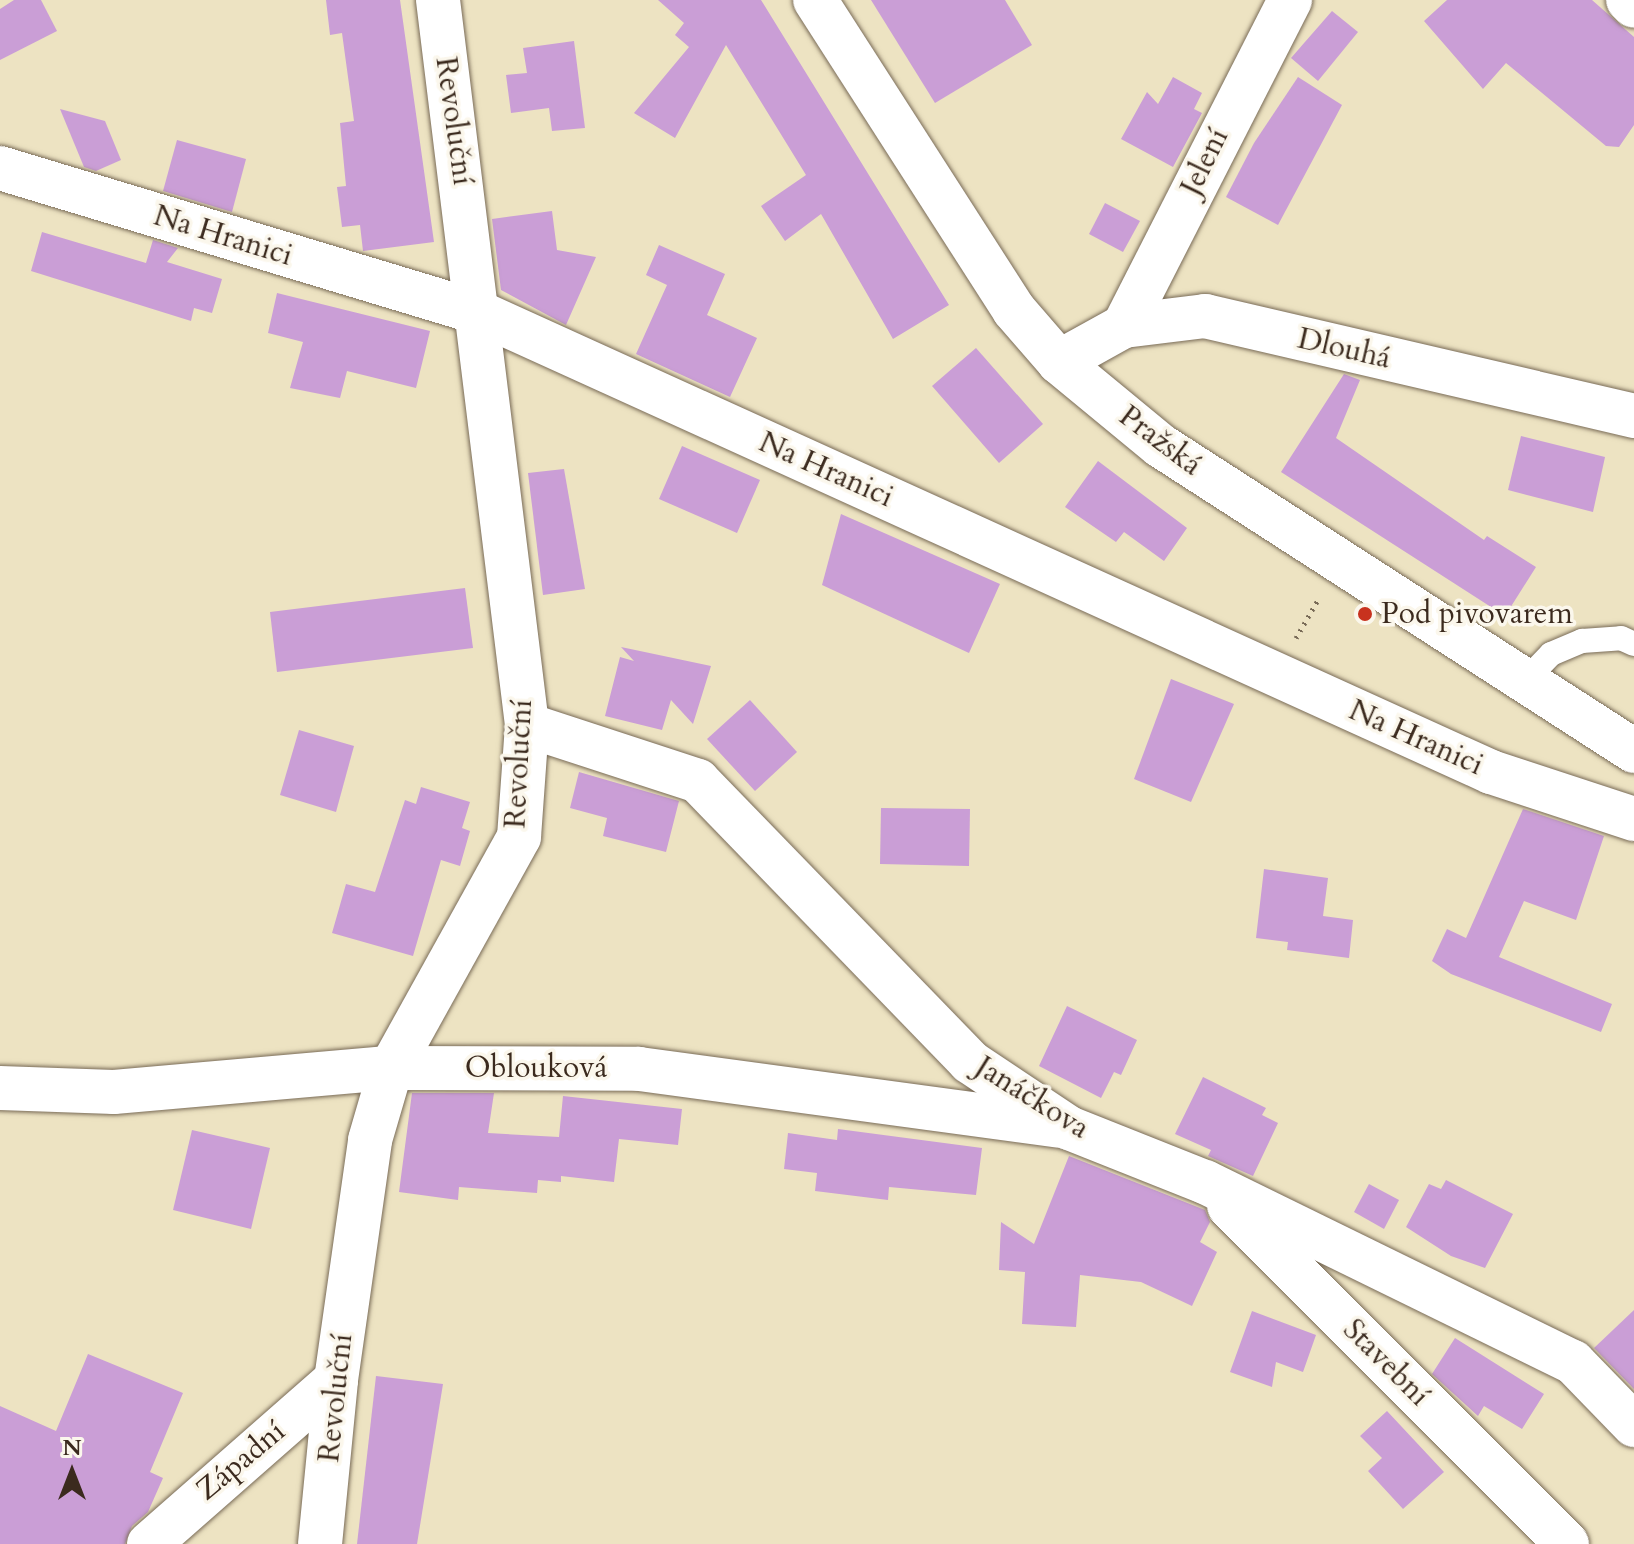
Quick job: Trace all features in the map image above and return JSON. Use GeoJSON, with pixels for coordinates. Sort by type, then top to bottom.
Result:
{"type":"FeatureCollection","features":[{"type":"Feature","properties":{"kind":"street","name":"Revoluční"},"geometry":{"type":"LineString","coordinates":[[320,1544],[336,1380],[370,1140],[391,1068],[519,837],[527,725],[480,313],[438,0]]}},
{"type":"Feature","properties":{"kind":"street","name":"Pražská"},"geometry":{"type":"LineString","coordinates":[[815,0],[1014,310],[1059,362],[1161,446],[1634,751]]}},
{"type":"Feature","properties":{"kind":"street","name":"Jelení"},"geometry":{"type":"LineString","coordinates":[[1124,326],[1290,0]]}},
{"type":"Feature","properties":{"kind":"street"},"geometry":{"type":"LineString","coordinates":[[1628,0],[1634,6]]}},
{"type":"Feature","properties":{"kind":"street","name":"Na Hranici"},"geometry":{"type":"LineString","coordinates":[[0,168],[480,313],[1491,772],[1634,819]]}},
{"type":"Feature","properties":{"kind":"street","name":"Dlouhá"},"geometry":{"type":"LineString","coordinates":[[1059,362],[1124,326],[1205,316],[1634,416]]}},
{"type":"Feature","properties":{"kind":"street","name":"Janáčkova"},"geometry":{"type":"LineString","coordinates":[[527,725],[698,781],[970,1062],[1069,1128],[1205,1182],[1573,1362],[1634,1425]]}},
{"type":"Feature","properties":{"kind":"street","name":"Oblouková"},"geometry":{"type":"LineString","coordinates":[[0,1088],[114,1092],[391,1068],[639,1069],[1069,1128]]}},
{"type":"Feature","properties":{"kind":"street","name":"Stavební"},"geometry":{"type":"LineString","coordinates":[[1205,1182],[1567,1544]]}},
{"type":"Feature","properties":{"kind":"street","name":"Západní"},"geometry":{"type":"LineString","coordinates":[[149,1544],[336,1380]]}},
{"type":"Feature","properties":{"kind":"lane"},"geometry":{"type":"LineString","coordinates":[[1524,682],[1551,654],[1582,641],[1621,638],[1634,644]]}},
{"type":"Feature","properties":{"kind":"building"},"geometry":{"type":"Polygon","coordinates":[[[14,0],[41,0],[57,31],[0,60],[0,9],[14,0]]]}},
{"type":"Feature","properties":{"kind":"building"},"geometry":{"type":"Polygon","coordinates":[[[326,0],[400,0],[434,242],[363,251],[360,225],[342,227],[337,187],[346,186],[340,123],[354,121],[342,33],[330,35],[326,0]]]}},
{"type":"Feature","properties":{"kind":"building"},"geometry":{"type":"Polygon","coordinates":[[[658,0],[761,0],[949,305],[893,339],[821,214],[785,241],[761,206],[806,175],[726,45],[675,138],[634,113],[689,47],[675,35],[684,23],[658,0]]]}},
{"type":"Feature","properties":{"kind":"building"},"geometry":{"type":"Polygon","coordinates":[[[871,0],[1005,0],[1032,45],[935,103],[871,0]]]}},
{"type":"Feature","properties":{"kind":"building"},"geometry":{"type":"Polygon","coordinates":[[[1447,0],[1592,0],[1634,37],[1634,125],[1619,147],[1606,146],[1506,63],[1483,89],[1424,21],[1447,0]]]}},
{"type":"Feature","properties":{"kind":"building"},"geometry":{"type":"Polygon","coordinates":[[[1332,11],[1358,32],[1318,81],[1291,58],[1332,11]]]}},
{"type":"Feature","properties":{"kind":"building"},"geometry":{"type":"Polygon","coordinates":[[[574,41],[585,128],[552,131],[549,108],[511,113],[506,75],[527,73],[523,48],[574,41]]]}},
{"type":"Feature","properties":{"kind":"building"},"geometry":{"type":"Polygon","coordinates":[[[1173,77],[1202,93],[1194,109],[1202,113],[1173,167],[1121,139],[1147,92],[1158,104],[1173,77]]]}},
{"type":"Feature","properties":{"kind":"building"},"geometry":{"type":"Polygon","coordinates":[[[1298,77],[1342,105],[1278,225],[1226,197],[1254,143],[1298,77]]]}},
{"type":"Feature","properties":{"kind":"building"},"geometry":{"type":"Polygon","coordinates":[[[60,109],[105,121],[121,160],[96,171],[84,167],[60,109]]]}},
{"type":"Feature","properties":{"kind":"building"},"geometry":{"type":"Polygon","coordinates":[[[177,140],[246,159],[232,212],[163,191],[177,140]]]}},
{"type":"Feature","properties":{"kind":"building"},"geometry":{"type":"Polygon","coordinates":[[[1105,203],[1140,221],[1123,252],[1089,234],[1105,203]]]}},
{"type":"Feature","properties":{"kind":"building"},"geometry":{"type":"Polygon","coordinates":[[[552,211],[557,250],[596,257],[566,325],[501,290],[492,219],[552,211]]]}},
{"type":"Feature","properties":{"kind":"building"},"geometry":{"type":"Polygon","coordinates":[[[42,232],[146,263],[153,240],[178,248],[167,262],[222,279],[212,313],[194,308],[191,321],[31,271],[42,232]]]}},
{"type":"Feature","properties":{"kind":"building"},"geometry":{"type":"Polygon","coordinates":[[[659,245],[725,274],[707,315],[757,338],[730,397],[636,354],[667,285],[646,275],[659,245]]]}},
{"type":"Feature","properties":{"kind":"building"},"geometry":{"type":"Polygon","coordinates":[[[277,293],[430,331],[416,388],[347,371],[340,398],[290,388],[303,342],[268,333],[277,293]]]}},
{"type":"Feature","properties":{"kind":"building"},"geometry":{"type":"Polygon","coordinates":[[[976,348],[1043,424],[999,463],[932,386],[976,348]]]}},
{"type":"Feature","properties":{"kind":"building"},"geometry":{"type":"Polygon","coordinates":[[[1344,374],[1360,380],[1336,438],[1484,540],[1487,536],[1536,567],[1505,616],[1281,472],[1344,374]]]}},
{"type":"Feature","properties":{"kind":"building"},"geometry":{"type":"Polygon","coordinates":[[[1521,436],[1605,457],[1593,512],[1508,490],[1521,436]]]}},
{"type":"Feature","properties":{"kind":"building"},"geometry":{"type":"Polygon","coordinates":[[[682,446],[760,480],[737,533],[659,499],[682,446]]]}},
{"type":"Feature","properties":{"kind":"building"},"geometry":{"type":"Polygon","coordinates":[[[1098,461],[1187,528],[1164,561],[1124,532],[1116,542],[1065,507],[1098,461]]]}},
{"type":"Feature","properties":{"kind":"building"},"geometry":{"type":"Polygon","coordinates":[[[564,469],[585,589],[543,595],[528,473],[564,469]]]}},
{"type":"Feature","properties":{"kind":"building"},"geometry":{"type":"Polygon","coordinates":[[[841,514],[1000,584],[969,653],[822,585],[841,514]]]}},
{"type":"Feature","properties":{"kind":"building"},"geometry":{"type":"Polygon","coordinates":[[[465,588],[473,648],[277,672],[270,612],[465,588]]]}},
{"type":"Feature","properties":{"kind":"building"},"geometry":{"type":"Polygon","coordinates":[[[621,647],[711,666],[693,724],[671,700],[662,730],[605,716],[620,657],[634,661],[621,647]]]}},
{"type":"Feature","properties":{"kind":"building"},"geometry":{"type":"Polygon","coordinates":[[[1171,679],[1234,704],[1191,802],[1134,779],[1171,679]]]}},
{"type":"Feature","properties":{"kind":"building"},"geometry":{"type":"Polygon","coordinates":[[[750,700],[797,752],[755,791],[707,739],[750,700]]]}},
{"type":"Feature","properties":{"kind":"building"},"geometry":{"type":"Polygon","coordinates":[[[299,730],[354,746],[336,812],[280,795],[299,730]]]}},
{"type":"Feature","properties":{"kind":"building"},"geometry":{"type":"Polygon","coordinates":[[[579,772],[679,801],[666,852],[603,836],[607,818],[570,808],[579,772]]]}},
{"type":"Feature","properties":{"kind":"building"},"geometry":{"type":"Polygon","coordinates":[[[421,787],[470,802],[462,828],[470,831],[460,866],[441,860],[413,956],[332,933],[346,884],[375,892],[405,800],[416,804],[421,787]]]}},
{"type":"Feature","properties":{"kind":"building"},"geometry":{"type":"Polygon","coordinates":[[[881,808],[970,809],[969,866],[880,864],[881,808]]]}},
{"type":"Feature","properties":{"kind":"building"},"geometry":{"type":"Polygon","coordinates":[[[1523,809],[1604,836],[1576,920],[1524,901],[1499,957],[1612,1004],[1601,1032],[1451,974],[1432,961],[1447,929],[1466,938],[1523,809]]]}},
{"type":"Feature","properties":{"kind":"building"},"geometry":{"type":"Polygon","coordinates":[[[1264,869],[1328,878],[1323,916],[1353,920],[1349,958],[1287,950],[1288,942],[1256,938],[1264,869]]]}},
{"type":"Feature","properties":{"kind":"building"},"geometry":{"type":"Polygon","coordinates":[[[1067,1006],[1137,1040],[1121,1075],[1114,1072],[1101,1098],[1039,1066],[1067,1006]]]}},
{"type":"Feature","properties":{"kind":"building"},"geometry":{"type":"Polygon","coordinates":[[[1203,1077],[1266,1108],[1262,1115],[1278,1123],[1253,1176],[1208,1156],[1211,1150],[1175,1134],[1203,1077]]]}},
{"type":"Feature","properties":{"kind":"building"},"geometry":{"type":"Polygon","coordinates":[[[412,1093],[494,1093],[488,1133],[559,1137],[563,1096],[682,1109],[678,1145],[619,1139],[614,1182],[561,1176],[561,1182],[538,1180],[537,1193],[459,1187],[458,1200],[399,1192],[412,1093]]]}},
{"type":"Feature","properties":{"kind":"building"},"geometry":{"type":"Polygon","coordinates":[[[838,1129],[982,1148],[976,1195],[889,1187],[888,1200],[815,1191],[817,1173],[784,1169],[788,1133],[837,1140],[838,1129]]]}},
{"type":"Feature","properties":{"kind":"building"},"geometry":{"type":"Polygon","coordinates":[[[192,1130],[270,1148],[251,1229],[173,1210],[192,1130]]]}},
{"type":"Feature","properties":{"kind":"building"},"geometry":{"type":"Polygon","coordinates":[[[1069,1156],[1205,1210],[1210,1222],[1200,1242],[1217,1252],[1192,1306],[1141,1282],[1080,1275],[1076,1327],[1022,1324],[1025,1272],[999,1270],[1001,1222],[1034,1244],[1069,1156]]]}},
{"type":"Feature","properties":{"kind":"building"},"geometry":{"type":"Polygon","coordinates":[[[1446,1180],[1513,1214],[1485,1268],[1451,1256],[1406,1227],[1429,1184],[1441,1189],[1446,1180]]]}},
{"type":"Feature","properties":{"kind":"building"},"geometry":{"type":"Polygon","coordinates":[[[1369,1184],[1399,1200],[1384,1229],[1354,1212],[1369,1184]]]}},
{"type":"Feature","properties":{"kind":"building"},"geometry":{"type":"Polygon","coordinates":[[[1634,1310],[1634,1389],[1594,1348],[1634,1310]]]}},
{"type":"Feature","properties":{"kind":"building"},"geometry":{"type":"Polygon","coordinates":[[[1252,1311],[1316,1335],[1303,1372],[1276,1362],[1272,1387],[1230,1372],[1252,1311]]]}},
{"type":"Feature","properties":{"kind":"building"},"geometry":{"type":"Polygon","coordinates":[[[1455,1338],[1544,1394],[1522,1429],[1484,1406],[1478,1416],[1432,1374],[1455,1338]]]}},
{"type":"Feature","properties":{"kind":"building"},"geometry":{"type":"Polygon","coordinates":[[[88,1354],[183,1393],[150,1472],[163,1478],[148,1512],[132,1526],[125,1544],[0,1544],[0,1406],[56,1431],[88,1354]]]}},
{"type":"Feature","properties":{"kind":"building"},"geometry":{"type":"Polygon","coordinates":[[[376,1376],[443,1384],[417,1544],[357,1544],[376,1376]]]}},
{"type":"Feature","properties":{"kind":"building"},"geometry":{"type":"Polygon","coordinates":[[[1387,1411],[1444,1472],[1403,1509],[1368,1471],[1382,1458],[1360,1436],[1387,1411]]]}},
{"type":"Feature","properties":{"kind":"place","name":"Pod pivovarem"},"geometry":{"type":"Point","coordinates":[1365,614]}}]}
